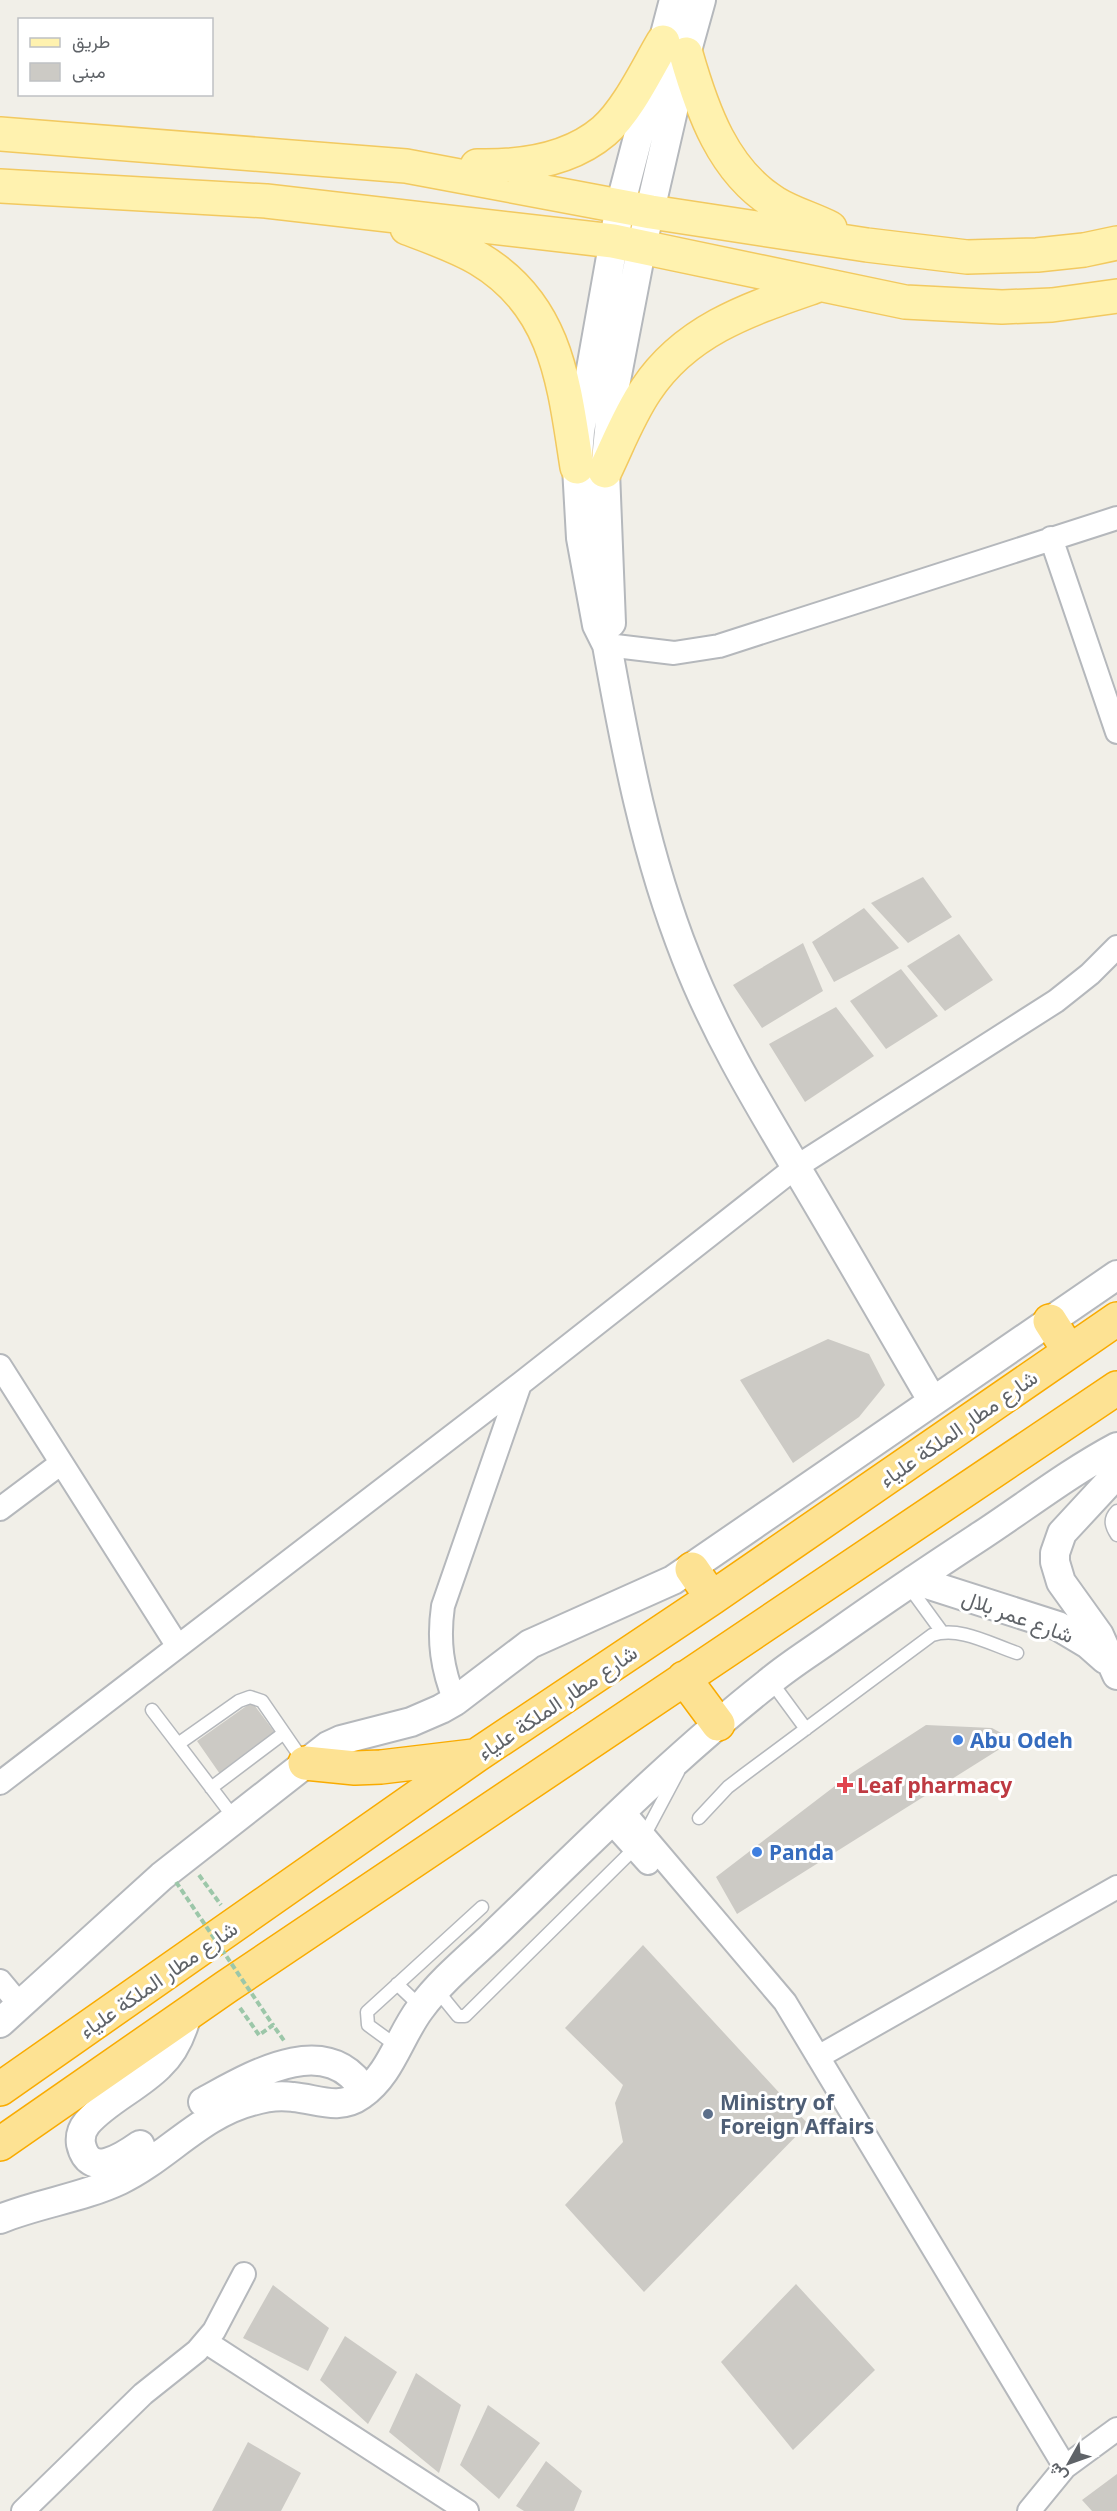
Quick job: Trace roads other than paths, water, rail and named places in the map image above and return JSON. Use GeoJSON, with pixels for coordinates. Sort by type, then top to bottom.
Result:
{"type":"FeatureCollection","features":[{"type":"Feature","properties":{"kind":"highway","name":"شارع مطار الملكة علياء"},"geometry":{"type":"LineString","coordinates":[[0,2089],[477,1755],[712,1598],[1117,1319]]}},
{"type":"Feature","properties":{"kind":"highway"},"geometry":{"type":"LineString","coordinates":[[1050,1321],[1069,1351]]}},
{"type":"Feature","properties":{"kind":"highway"},"geometry":{"type":"LineString","coordinates":[[0,2144],[187,2014],[1117,1388]]}},
{"type":"Feature","properties":{"kind":"highway"},"geometry":{"type":"LineString","coordinates":[[692,1569],[712,1598]]}},
{"type":"Feature","properties":{"kind":"highway"},"geometry":{"type":"LineString","coordinates":[[684,1678],[718,1724]]}},
{"type":"Feature","properties":{"kind":"highway"},"geometry":{"type":"LineString","coordinates":[[305,1763],[355,1768],[381,1767],[477,1755]]}},
{"type":"Feature","properties":{"kind":"main road"},"geometry":{"type":"LineString","coordinates":[[0,134],[406,166],[512,167],[551,158],[604,131],[675,48],[718,140],[751,186],[776,204],[867,245]]}},
{"type":"Feature","properties":{"kind":"main road"},"geometry":{"type":"LineString","coordinates":[[406,166],[635,209],[867,245],[967,257],[1037,255],[1084,250],[1117,243]]}},
{"type":"Feature","properties":{"kind":"main road"},"geometry":{"type":"LineString","coordinates":[[0,186],[266,201],[628,243],[905,302],[963,306],[1052,305],[1117,296]]}},
{"type":"Feature","properties":{"kind":"main road"},"geometry":{"type":"LineString","coordinates":[[360,211],[400,225],[479,259],[505,278],[527,302],[544,329],[557,358],[591,469]]}},
{"type":"Feature","properties":{"kind":"main road"},"geometry":{"type":"LineString","coordinates":[[591,469],[646,389],[682,349],[725,320],[819,285]]}},
{"type":"Feature","properties":{"kind":"street"},"geometry":{"type":"LineString","coordinates":[[674,0],[675,48]]}},
{"type":"Feature","properties":{"kind":"street"},"geometry":{"type":"LineString","coordinates":[[701,0],[675,48],[628,243],[585,395],[591,469],[581,538],[595,615],[607,645],[624,744],[640,816],[661,888],[686,957],[716,1025],[750,1091],[932,1400]]}},
{"type":"Feature","properties":{"kind":"street"},"geometry":{"type":"LineString","coordinates":[[607,645],[657,653],[708,649],[1117,518]]}},
{"type":"Feature","properties":{"kind":"street"},"geometry":{"type":"LineString","coordinates":[[1050,538],[1117,732]]}},
{"type":"Feature","properties":{"kind":"street"},"geometry":{"type":"LineString","coordinates":[[0,1783],[520,1384],[796,1167],[1056,1001],[1090,974],[1117,947]]}},
{"type":"Feature","properties":{"kind":"street"},"geometry":{"type":"LineString","coordinates":[[0,1981],[10,2014],[162,1876],[328,1746],[341,1740],[411,1722],[455,1701],[530,1644],[658,1589],[692,1569],[932,1400],[1117,1275]]}},
{"type":"Feature","properties":{"kind":"street"},"geometry":{"type":"LineString","coordinates":[[0,1366],[177,1646]]}},
{"type":"Feature","properties":{"kind":"street"},"geometry":{"type":"LineString","coordinates":[[455,1701],[446,1678],[441,1654],[440,1630],[443,1606],[520,1384]]}},
{"type":"Feature","properties":{"kind":"street"},"geometry":{"type":"LineString","coordinates":[[0,2218],[82,2195],[121,2180],[208,2121],[236,2106],[272,2097],[292,2096],[332,2104],[343,2103],[365,2092],[384,2071],[428,1998],[617,1816],[718,1724],[770,1680],[911,1582],[1113,1450]]}},
{"type":"Feature","properties":{"kind":"street","name":"شارع عمر بلال"},"geometry":{"type":"LineString","coordinates":[[1113,1450],[1112,1479],[1062,1533],[1055,1552],[1055,1562],[1061,1582],[1099,1635],[1115,1671]]}},
{"type":"Feature","properties":{"kind":"street"},"geometry":{"type":"LineString","coordinates":[[0,1509],[60,1464]]}},
{"type":"Feature","properties":{"kind":"street","name":"شارع عمر بلال"},"geometry":{"type":"LineString","coordinates":[[911,1582],[1058,1626],[1088,1644],[1115,1671]]}},
{"type":"Feature","properties":{"kind":"street"},"geometry":{"type":"LineString","coordinates":[[617,1816],[785,2002],[790,2014],[1065,2468]]}},
{"type":"Feature","properties":{"kind":"street"},"geometry":{"type":"LineString","coordinates":[[818,2057],[1117,1887]]}},
{"type":"Feature","properties":{"kind":"street"},"geometry":{"type":"LineString","coordinates":[[187,2014],[177,2042],[160,2066],[86,2124],[82,2131],[81,2146],[90,2159],[104,2164],[119,2160],[203,2102],[285,2065],[312,2060],[332,2062],[352,2073],[365,2092]]}},
{"type":"Feature","properties":{"kind":"street"},"geometry":{"type":"LineString","coordinates":[[23,2511],[143,2394],[206,2342],[223,2316],[244,2274]]}},
{"type":"Feature","properties":{"kind":"street"},"geometry":{"type":"LineString","coordinates":[[206,2342],[467,2511]]}},
{"type":"Feature","properties":{"kind":"street"},"geometry":{"type":"LineString","coordinates":[[1029,2511],[1065,2468],[1117,2429]]}},
{"type":"Feature","properties":{"kind":"lane"},"geometry":{"type":"LineString","coordinates":[[1117,1511],[1112,1516],[1112,1522],[1117,1535]]}},
{"type":"Feature","properties":{"kind":"lane"},"geometry":{"type":"LineString","coordinates":[[911,1582],[942,1632]]}},
{"type":"Feature","properties":{"kind":"lane"},"geometry":{"type":"LineString","coordinates":[[699,1818],[728,1787],[923,1641],[942,1632],[960,1633],[1017,1653]]}},
{"type":"Feature","properties":{"kind":"lane"},"geometry":{"type":"LineString","coordinates":[[770,1680],[806,1728]]}},
{"type":"Feature","properties":{"kind":"lane"},"geometry":{"type":"LineString","coordinates":[[178,1744],[238,1701],[250,1697],[262,1701],[305,1763]]}},
{"type":"Feature","properties":{"kind":"lane"},"geometry":{"type":"LineString","coordinates":[[152,1710],[234,1819]]}},
{"type":"Feature","properties":{"kind":"lane"},"geometry":{"type":"LineString","coordinates":[[211,1788],[284,1733]]}},
{"type":"Feature","properties":{"kind":"lane"},"geometry":{"type":"LineString","coordinates":[[397,1984],[428,1998],[458,2016],[465,2016],[639,1842],[690,1750]]}},
{"type":"Feature","properties":{"kind":"lane"},"geometry":{"type":"LineString","coordinates":[[398,2047],[368,2025],[367,2012],[482,1907]]}},
{"type":"Feature","properties":{"kind":"place","name":"Abu Odeh"},"geometry":{"type":"Point","coordinates":[958,1740]}},
{"type":"Feature","properties":{"kind":"place","name":"Leaf pharmacy"},"geometry":{"type":"Point","coordinates":[845,1785]}},
{"type":"Feature","properties":{"kind":"place","name":"Panda"},"geometry":{"type":"Point","coordinates":[757,1852]}},
{"type":"Feature","properties":{"kind":"place","name":"Ministry of Foreign Affairs"},"geometry":{"type":"Point","coordinates":[708,2114]}}]}
